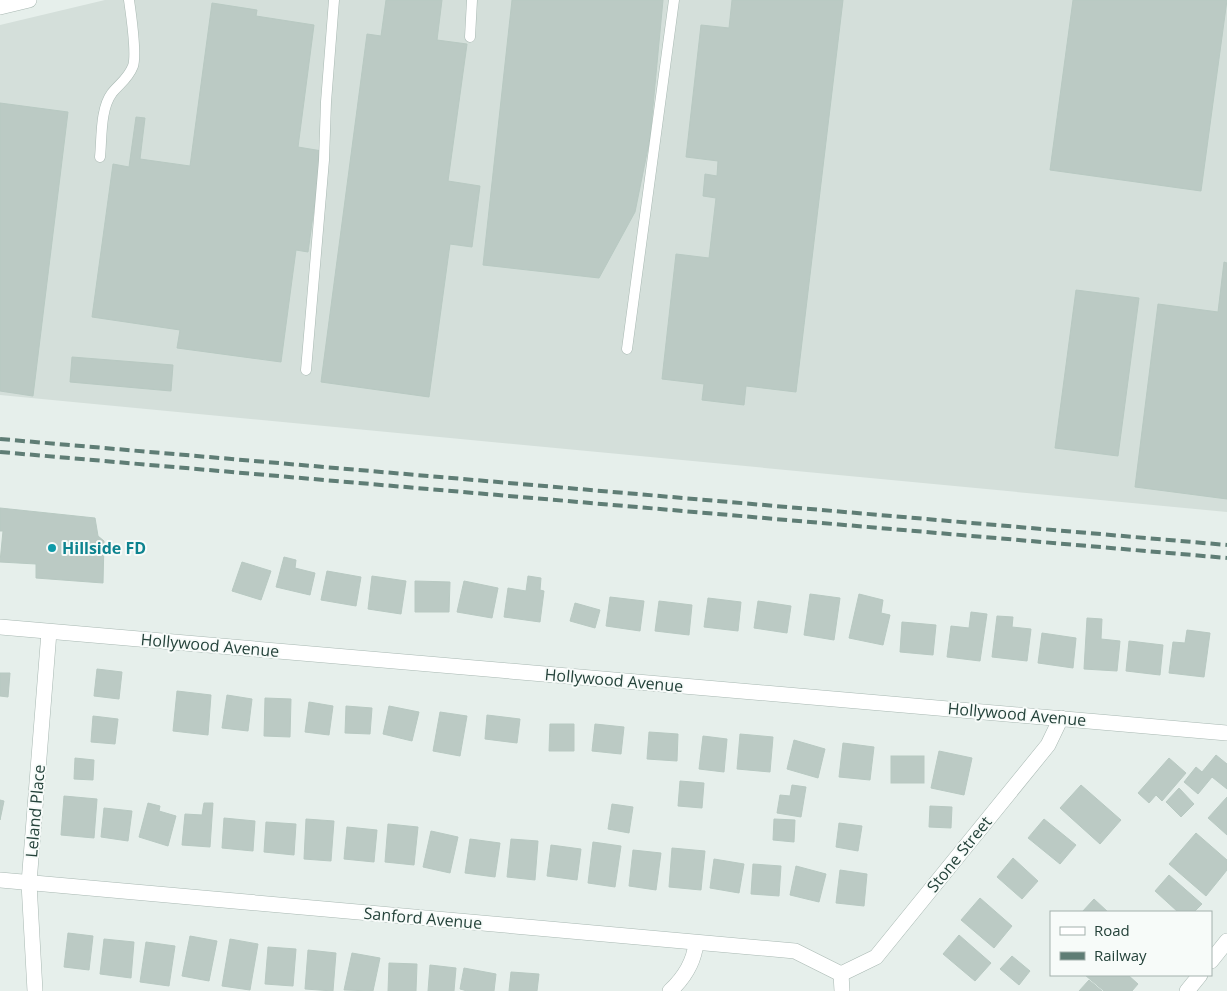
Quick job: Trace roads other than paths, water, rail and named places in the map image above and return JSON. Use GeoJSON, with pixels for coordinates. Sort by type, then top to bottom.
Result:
{"type":"FeatureCollection","features":[{"type":"Feature","properties":{"kind":"street"},"geometry":{"type":"LineString","coordinates":[[0,7],[29,0]]}},
{"type":"Feature","properties":{"kind":"street","name":"Hollywood Avenue"},"geometry":{"type":"LineString","coordinates":[[0,627],[1227,733]]}},
{"type":"Feature","properties":{"kind":"street","name":"Leland Place"},"geometry":{"type":"LineString","coordinates":[[35,991],[29,883],[49,632]]}},
{"type":"Feature","properties":{"kind":"street","name":"Stone Street"},"geometry":{"type":"LineString","coordinates":[[841,974],[876,957],[1048,745],[1061,718]]}},
{"type":"Feature","properties":{"kind":"street","name":"Sanford Avenue"},"geometry":{"type":"LineString","coordinates":[[0,880],[795,951],[841,974]]}},
{"type":"Feature","properties":{"kind":"street"},"geometry":{"type":"LineString","coordinates":[[1212,960],[1227,941]]}},
{"type":"Feature","properties":{"kind":"street"},"geometry":{"type":"LineString","coordinates":[[670,991],[692,962],[696,952],[696,943]]}},
{"type":"Feature","properties":{"kind":"street"},"geometry":{"type":"LineString","coordinates":[[841,974],[842,991]]}},
{"type":"Feature","properties":{"kind":"street"},"geometry":{"type":"LineString","coordinates":[[1187,991],[1199,976]]}},
{"type":"Feature","properties":{"kind":"lane"},"geometry":{"type":"LineString","coordinates":[[100,157],[104,111],[112,94],[125,81],[133,64],[130,0]]}},
{"type":"Feature","properties":{"kind":"lane"},"geometry":{"type":"LineString","coordinates":[[306,370],[324,160],[326,102],[334,0]]}},
{"type":"Feature","properties":{"kind":"lane"},"geometry":{"type":"LineString","coordinates":[[470,37],[472,0]]}},
{"type":"Feature","properties":{"kind":"lane"},"geometry":{"type":"LineString","coordinates":[[627,349],[674,0]]}},
{"type":"Feature","properties":{"kind":"railway"},"geometry":{"type":"LineString","coordinates":[[0,439],[1227,545]]}},
{"type":"Feature","properties":{"kind":"railway"},"geometry":{"type":"LineString","coordinates":[[0,452],[1227,558]]}},
{"type":"Feature","properties":{"kind":"place","name":"Hillside FD"},"geometry":{"type":"Point","coordinates":[52,548]}}]}
